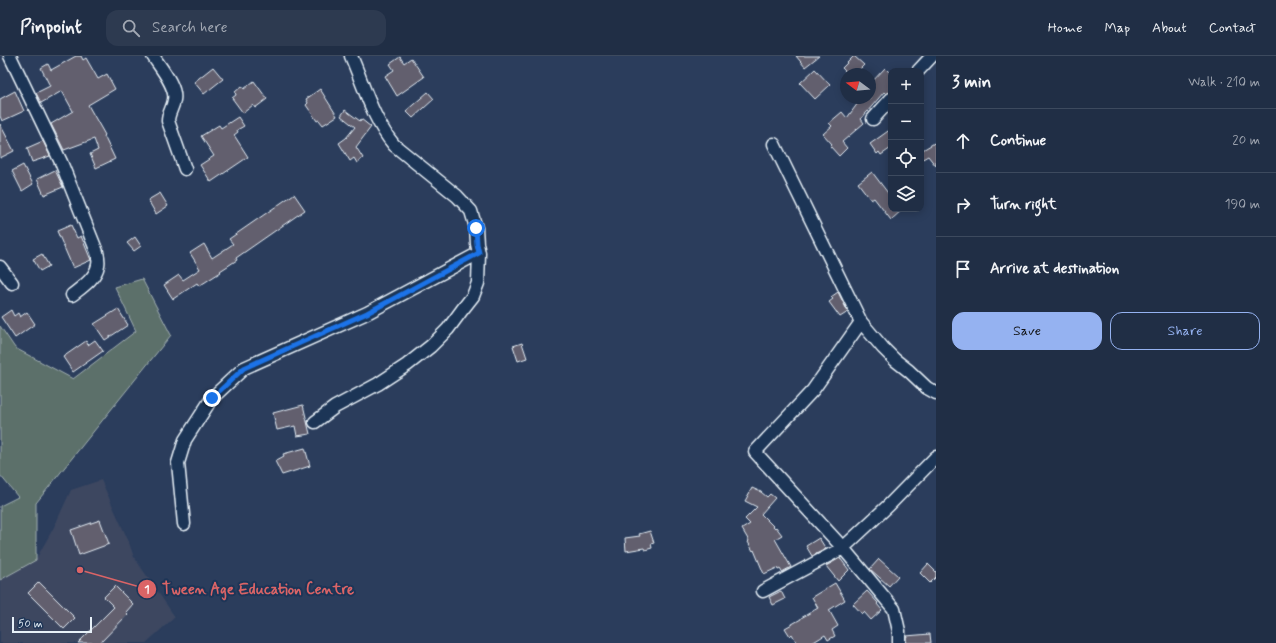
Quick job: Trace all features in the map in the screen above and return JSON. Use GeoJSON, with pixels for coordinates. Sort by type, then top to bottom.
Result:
{"type":"FeatureCollection","features":[{"type":"Feature","properties":{"kind":"street"},"geometry":{"type":"LineString","coordinates":[[10,56],[61,162],[98,252],[98,265],[95,274],[82,287],[72,294]]}},
{"type":"Feature","properties":{"kind":"street"},"geometry":{"type":"LineString","coordinates":[[153,56],[170,82],[174,92],[174,100],[168,116],[168,121],[185,169]]}},
{"type":"Feature","properties":{"kind":"street"},"geometry":{"type":"LineString","coordinates":[[315,422],[335,407],[378,384],[407,365],[431,346],[448,329],[473,296],[478,283],[479,253],[476,228],[471,211],[457,196],[394,145],[376,115],[351,56]]}},
{"type":"Feature","properties":{"kind":"street"},"geometry":{"type":"LineString","coordinates":[[921,68],[932,56]]}},
{"type":"Feature","properties":{"kind":"street"},"geometry":{"type":"LineString","coordinates":[[873,119],[888,102]]}},
{"type":"Feature","properties":{"kind":"street"},"geometry":{"type":"LineString","coordinates":[[774,144],[861,322],[895,360],[927,388],[936,393]]}},
{"type":"Feature","properties":{"kind":"street"},"geometry":{"type":"LineString","coordinates":[[184,524],[178,463],[185,440],[212,398],[244,368],[367,313],[479,253]]}},
{"type":"Feature","properties":{"kind":"street"},"geometry":{"type":"LineString","coordinates":[[0,267],[12,283]]}},
{"type":"Feature","properties":{"kind":"street"},"geometry":{"type":"LineString","coordinates":[[861,322],[813,390],[755,452],[843,548],[894,609],[899,631],[899,643]]}},
{"type":"Feature","properties":{"kind":"street"},"geometry":{"type":"LineString","coordinates":[[764,591],[843,548],[889,505],[936,457]]}},
{"type":"Feature","properties":{"kind":"shaded area"},"geometry":{"type":"Polygon","coordinates":[[[101,480],[134,557],[175,617],[146,643],[0,643],[0,580],[36,559],[54,527],[71,490],[101,480]]]}},
{"type":"Feature","properties":{"kind":"green space"},"geometry":{"type":"Polygon","coordinates":[[[142,279],[171,335],[36,503],[36,560],[0,580],[0,506],[18,497],[0,475],[0,326],[15,348],[73,379],[136,331],[115,287],[142,279]]]}},
{"type":"Feature","properties":{"kind":"building"},"geometry":{"type":"Polygon","coordinates":[[[76,56],[81,56],[83,60],[86,58],[98,79],[107,74],[115,89],[88,105],[105,135],[104,136],[115,159],[96,168],[90,154],[98,150],[94,139],[64,150],[51,124],[73,111],[62,91],[41,103],[36,93],[50,86],[41,68],[48,64],[51,70],[76,56]]]}},
{"type":"Feature","properties":{"kind":"building"},"geometry":{"type":"Polygon","coordinates":[[[796,56],[819,56],[805,67],[796,56]]]}},
{"type":"Feature","properties":{"kind":"building"},"geometry":{"type":"Polygon","coordinates":[[[854,56],[864,65],[861,68],[842,68],[854,56]]]}},
{"type":"Feature","properties":{"kind":"building"},"geometry":{"type":"Polygon","coordinates":[[[400,57],[404,63],[411,58],[424,77],[397,96],[385,76],[394,70],[390,64],[400,57]]]}},
{"type":"Feature","properties":{"kind":"building"},"geometry":{"type":"Polygon","coordinates":[[[213,67],[223,79],[204,94],[194,82],[213,67]]]}},
{"type":"Feature","properties":{"kind":"building"},"geometry":{"type":"Polygon","coordinates":[[[885,68],[888,71],[888,93],[886,94],[884,92],[876,101],[876,78],[885,68]]]}},
{"type":"Feature","properties":{"kind":"building"},"geometry":{"type":"Polygon","coordinates":[[[815,69],[830,85],[815,99],[800,83],[815,69]]]}},
{"type":"Feature","properties":{"kind":"building"},"geometry":{"type":"Polygon","coordinates":[[[254,81],[267,99],[255,108],[253,105],[243,113],[232,98],[236,95],[235,92],[242,86],[244,89],[254,81]]]}},
{"type":"Feature","properties":{"kind":"building"},"geometry":{"type":"Polygon","coordinates":[[[320,89],[337,116],[323,125],[319,120],[317,121],[306,105],[308,103],[306,99],[320,89]]]}},
{"type":"Feature","properties":{"kind":"building"},"geometry":{"type":"Polygon","coordinates":[[[15,91],[24,111],[2,121],[0,116],[0,99],[15,91]]]}},
{"type":"Feature","properties":{"kind":"building"},"geometry":{"type":"Polygon","coordinates":[[[428,92],[434,99],[413,118],[406,111],[428,92]]]}},
{"type":"Feature","properties":{"kind":"building"},"geometry":{"type":"Polygon","coordinates":[[[857,104],[874,104],[861,119],[864,123],[842,142],[847,148],[839,156],[830,146],[832,144],[823,134],[832,126],[829,123],[842,112],[847,118],[857,104]]]}},
{"type":"Feature","properties":{"kind":"building"},"geometry":{"type":"Polygon","coordinates":[[[345,110],[360,121],[361,119],[371,127],[356,147],[363,158],[357,163],[354,158],[350,161],[339,143],[346,138],[355,127],[341,116],[345,110]]]}},
{"type":"Feature","properties":{"kind":"building"},"geometry":{"type":"Polygon","coordinates":[[[238,117],[244,126],[237,130],[238,132],[234,135],[248,157],[211,182],[200,165],[214,156],[201,136],[219,125],[221,128],[238,117]]]}},
{"type":"Feature","properties":{"kind":"building"},"geometry":{"type":"Polygon","coordinates":[[[0,124],[14,151],[0,158],[0,124]]]}},
{"type":"Feature","properties":{"kind":"building"},"geometry":{"type":"Polygon","coordinates":[[[888,131],[888,150],[881,155],[879,152],[877,154],[870,144],[888,131]]]}},
{"type":"Feature","properties":{"kind":"building"},"geometry":{"type":"Polygon","coordinates":[[[43,141],[50,156],[32,162],[27,148],[43,141]]]}},
{"type":"Feature","properties":{"kind":"building"},"geometry":{"type":"Polygon","coordinates":[[[936,142],[936,166],[928,156],[924,158],[924,149],[936,142]]]}},
{"type":"Feature","properties":{"kind":"building"},"geometry":{"type":"Polygon","coordinates":[[[23,165],[33,184],[22,191],[12,171],[23,165]]]}},
{"type":"Feature","properties":{"kind":"building"},"geometry":{"type":"Polygon","coordinates":[[[55,170],[63,187],[44,195],[37,179],[55,170]]]}},
{"type":"Feature","properties":{"kind":"building"},"geometry":{"type":"Polygon","coordinates":[[[872,172],[888,193],[888,212],[900,212],[891,220],[874,198],[871,200],[858,183],[872,172]]]}},
{"type":"Feature","properties":{"kind":"building"},"geometry":{"type":"Polygon","coordinates":[[[160,193],[168,206],[156,214],[148,200],[160,193]]]}},
{"type":"Feature","properties":{"kind":"building"},"geometry":{"type":"Polygon","coordinates":[[[294,194],[305,210],[236,258],[237,260],[220,271],[221,272],[199,286],[197,283],[173,299],[164,285],[179,275],[183,280],[200,269],[190,253],[204,244],[212,258],[233,244],[229,239],[294,194]]]}},
{"type":"Feature","properties":{"kind":"building"},"geometry":{"type":"Polygon","coordinates":[[[71,225],[77,238],[81,236],[91,260],[73,268],[57,231],[71,225]]]}},
{"type":"Feature","properties":{"kind":"building"},"geometry":{"type":"Polygon","coordinates":[[[135,237],[141,246],[134,251],[127,243],[135,237]]]}},
{"type":"Feature","properties":{"kind":"building"},"geometry":{"type":"Polygon","coordinates":[[[42,254],[49,266],[40,271],[33,259],[42,254]]]}},
{"type":"Feature","properties":{"kind":"building"},"geometry":{"type":"Polygon","coordinates":[[[838,292],[848,312],[840,317],[829,302],[833,299],[831,297],[838,292]]]}},
{"type":"Feature","properties":{"kind":"building"},"geometry":{"type":"Polygon","coordinates":[[[118,309],[128,325],[105,340],[94,324],[118,309]]]}},
{"type":"Feature","properties":{"kind":"building"},"geometry":{"type":"Polygon","coordinates":[[[11,310],[14,316],[18,313],[20,317],[27,312],[35,324],[15,338],[1,317],[11,310]]]}},
{"type":"Feature","properties":{"kind":"building"},"geometry":{"type":"Polygon","coordinates":[[[95,340],[103,351],[73,372],[63,357],[86,341],[88,345],[95,340]]]}},
{"type":"Feature","properties":{"kind":"building"},"geometry":{"type":"Polygon","coordinates":[[[522,343],[527,358],[518,361],[513,346],[522,343]]]}},
{"type":"Feature","properties":{"kind":"building"},"geometry":{"type":"Polygon","coordinates":[[[303,405],[310,434],[297,436],[295,426],[277,430],[273,413],[303,405]]]}},
{"type":"Feature","properties":{"kind":"building"},"geometry":{"type":"Polygon","coordinates":[[[305,448],[310,466],[282,475],[275,461],[284,456],[283,454],[305,448]]]}},
{"type":"Feature","properties":{"kind":"building"},"geometry":{"type":"Polygon","coordinates":[[[752,488],[761,492],[767,497],[770,494],[775,498],[761,514],[775,528],[776,527],[782,535],[775,539],[791,567],[782,572],[777,568],[764,574],[754,550],[753,551],[742,529],[750,524],[745,519],[757,507],[745,501],[752,488]]]}},
{"type":"Feature","properties":{"kind":"building"},"geometry":{"type":"Polygon","coordinates":[[[100,520],[109,544],[79,555],[71,530],[100,520]]]}},
{"type":"Feature","properties":{"kind":"building"},"geometry":{"type":"Polygon","coordinates":[[[650,531],[654,543],[651,544],[652,548],[626,551],[625,538],[640,536],[639,534],[650,531]]]}},
{"type":"Feature","properties":{"kind":"building"},"geometry":{"type":"Polygon","coordinates":[[[819,538],[826,549],[812,556],[806,546],[819,538]]]}},
{"type":"Feature","properties":{"kind":"building"},"geometry":{"type":"Polygon","coordinates":[[[840,558],[849,570],[838,581],[826,566],[840,558]]]}},
{"type":"Feature","properties":{"kind":"building"},"geometry":{"type":"Polygon","coordinates":[[[879,559],[898,576],[889,586],[870,569],[879,559]]]}},
{"type":"Feature","properties":{"kind":"building"},"geometry":{"type":"Polygon","coordinates":[[[928,564],[936,572],[936,577],[930,583],[920,573],[928,564]]]}},
{"type":"Feature","properties":{"kind":"building"},"geometry":{"type":"Polygon","coordinates":[[[39,582],[75,618],[64,629],[28,593],[39,582]]]}},
{"type":"Feature","properties":{"kind":"building"},"geometry":{"type":"Polygon","coordinates":[[[835,583],[845,600],[829,610],[838,626],[832,630],[835,636],[828,640],[825,635],[812,643],[797,643],[792,634],[790,636],[785,628],[818,608],[812,597],[835,583]]]}},
{"type":"Feature","properties":{"kind":"building"},"geometry":{"type":"Polygon","coordinates":[[[115,586],[133,604],[126,612],[128,614],[100,643],[78,643],[114,607],[104,597],[115,586]]]}},
{"type":"Feature","properties":{"kind":"building"},"geometry":{"type":"Polygon","coordinates":[[[781,591],[785,599],[773,605],[769,597],[781,591]]]}},
{"type":"Feature","properties":{"kind":"building"},"geometry":{"type":"Polygon","coordinates":[[[867,591],[882,610],[871,620],[864,612],[862,614],[853,604],[867,591]]]}},
{"type":"Feature","properties":{"kind":"building"},"geometry":{"type":"Polygon","coordinates":[[[930,634],[931,643],[906,643],[906,636],[930,634]]]}},
{"type":"Feature","properties":{"kind":"place","name":"Tween Age Education Centre"},"geometry":{"type":"Point","coordinates":[80,570]}},
{"type":"Feature","properties":{"kind":"route"},"geometry":{"type":"LineString","coordinates":[[212,398],[244,368],[367,313],[479,253],[476,228]]}}]}
